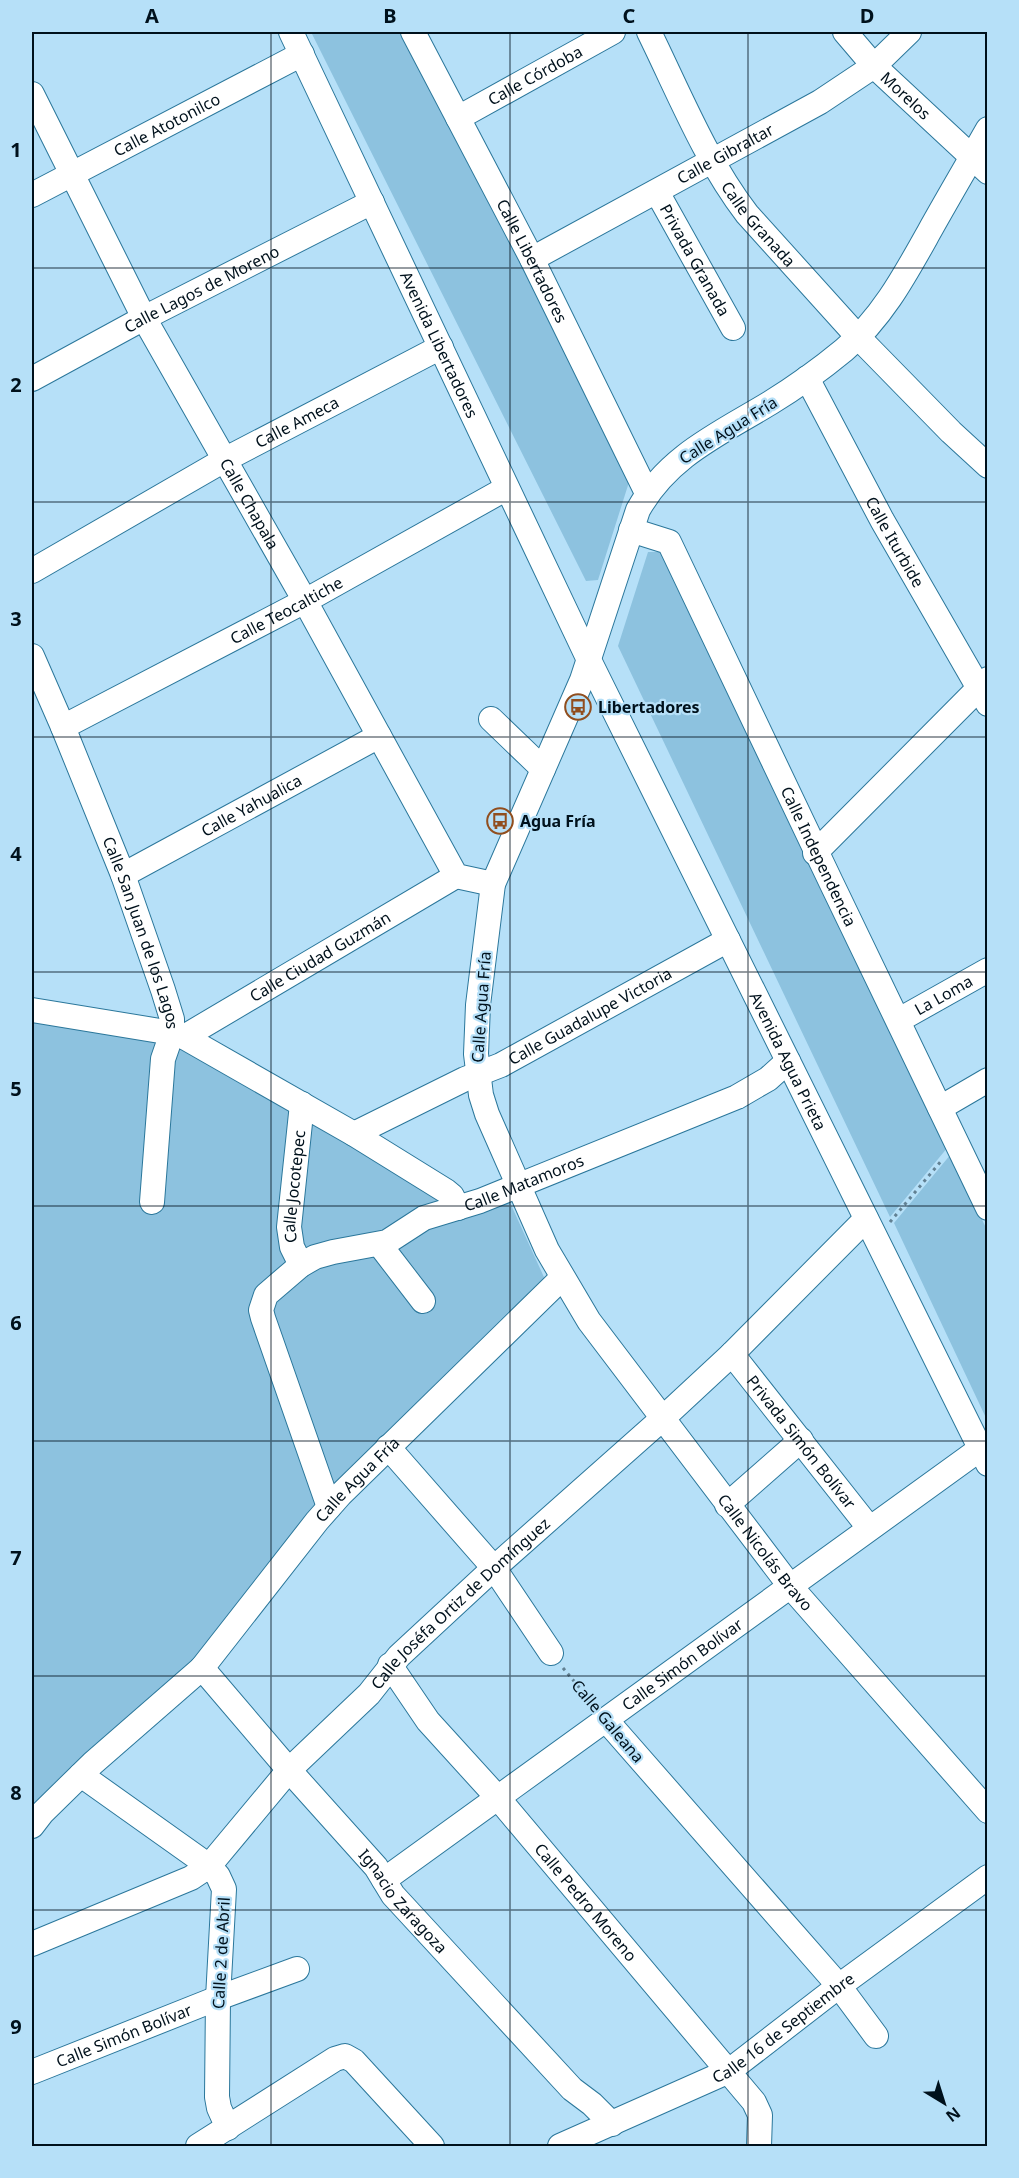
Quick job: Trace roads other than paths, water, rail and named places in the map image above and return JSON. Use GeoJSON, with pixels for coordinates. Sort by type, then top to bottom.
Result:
{"type":"FeatureCollection","features":[{"type":"Feature","properties":{"kind":"street","name":"Avenida Libertadores"},"geometry":{"type":"LineString","coordinates":[[291,32],[589,660]]}},
{"type":"Feature","properties":{"kind":"street","name":"Calle Libertadores"},"geometry":{"type":"LineString","coordinates":[[413,32],[532,259],[647,493]]}},
{"type":"Feature","properties":{"kind":"street","name":"Calle Córdoba"},"geometry":{"type":"LineString","coordinates":[[458,118],[613,32]]}},
{"type":"Feature","properties":{"kind":"street","name":"Calle Granada"},"geometry":{"type":"LineString","coordinates":[[649,32],[712,161],[730,192],[747,214],[858,338],[987,466]]}},
{"type":"Feature","properties":{"kind":"street","name":"Morelos"},"geometry":{"type":"LineString","coordinates":[[844,32],[874,66],[980,164]]}},
{"type":"Feature","properties":{"kind":"street","name":"Calle Gibraltar"},"geometry":{"type":"LineString","coordinates":[[532,259],[820,102],[874,66],[909,32]]}},
{"type":"Feature","properties":{"kind":"street","name":"Calle Atotonilco"},"geometry":{"type":"LineString","coordinates":[[32,195],[302,54]]}},
{"type":"Feature","properties":{"kind":"street","name":"Calle Chapala"},"geometry":{"type":"LineString","coordinates":[[32,94],[144,318],[226,459],[456,876]]}},
{"type":"Feature","properties":{"kind":"street","name":"Calle Agua Fría"},"geometry":{"type":"LineString","coordinates":[[32,1826],[81,1775],[202,1668],[329,1507],[562,1278],[487,1114],[477,1074],[478,1005],[493,884],[589,660],[638,510],[647,493],[661,476],[687,454],[807,378],[858,338],[896,290],[980,164],[987,129]]}},
{"type":"Feature","properties":{"kind":"street","name":"Privada Granada"},"geometry":{"type":"LineString","coordinates":[[657,192],[734,328]]}},
{"type":"Feature","properties":{"kind":"street","name":"Calle Lagos de Moreno"},"geometry":{"type":"LineString","coordinates":[[32,379],[144,318],[372,202]]}},
{"type":"Feature","properties":{"kind":"street","name":"Calle Ameca"},"geometry":{"type":"LineString","coordinates":[[32,571],[226,459],[441,346]]}},
{"type":"Feature","properties":{"kind":"street","name":"Calle Iturbide"},"geometry":{"type":"LineString","coordinates":[[807,378],[882,520],[984,691]]}},
{"type":"Feature","properties":{"kind":"street","name":"Calle Teocaltiche"},"geometry":{"type":"LineString","coordinates":[[63,727],[305,601],[507,488]]}},
{"type":"Feature","properties":{"kind":"street","name":"Calle Independencia"},"geometry":{"type":"LineString","coordinates":[[628,541],[669,542],[815,853],[898,1020],[987,1208]]}},
{"type":"Feature","properties":{"kind":"street","name":"Calle San Juan de los Lagos"},"geometry":{"type":"LineString","coordinates":[[32,656],[39,694],[63,727],[123,875],[178,1035],[354,1134],[446,1191],[452,1196],[458,1208]]}},
{"type":"Feature","properties":{"kind":"street","name":"Avenida Agua Prieta"},"geometry":{"type":"LineString","coordinates":[[589,660],[984,1456]]}},
{"type":"Feature","properties":{"kind":"street"},"geometry":{"type":"LineString","coordinates":[[815,853],[984,691]]}},
{"type":"Feature","properties":{"kind":"street"},"geometry":{"type":"LineString","coordinates":[[491,719],[543,769]]}},
{"type":"Feature","properties":{"kind":"street","name":"Calle Yahualica"},"geometry":{"type":"LineString","coordinates":[[123,875],[379,736]]}},
{"type":"Feature","properties":{"kind":"street"},"geometry":{"type":"LineString","coordinates":[[456,876],[493,884]]}},
{"type":"Feature","properties":{"kind":"street","name":"Calle Ciudad Guzmán"},"geometry":{"type":"LineString","coordinates":[[178,1035],[456,876]]}},
{"type":"Feature","properties":{"kind":"street","name":"Calle Guadalupe Victoria"},"geometry":{"type":"LineString","coordinates":[[354,1134],[465,1078],[501,1065],[728,940]]}},
{"type":"Feature","properties":{"kind":"street","name":"La Loma"},"geometry":{"type":"LineString","coordinates":[[898,1020],[987,970]]}},
{"type":"Feature","properties":{"kind":"street"},"geometry":{"type":"LineString","coordinates":[[32,1010],[178,1035],[163,1059],[152,1202]]}},
{"type":"Feature","properties":{"kind":"street","name":"Calle Matamoros"},"geometry":{"type":"LineString","coordinates":[[329,1507],[262,1318],[263,1302],[272,1288],[301,1265],[324,1254],[380,1245],[395,1238],[416,1222],[480,1201],[737,1097],[768,1079],[788,1061]]}},
{"type":"Feature","properties":{"kind":"street"},"geometry":{"type":"LineString","coordinates":[[940,1108],[987,1080]]}},
{"type":"Feature","properties":{"kind":"street","name":"Calle Jocotepec"},"geometry":{"type":"LineString","coordinates":[[301,1265],[292,1247],[290,1227],[302,1104]]}},
{"type":"Feature","properties":{"kind":"street","name":"Calle Joséfa Ortiz de Domínguez"},"geometry":{"type":"LineString","coordinates":[[32,1944],[192,1878],[209,1866],[289,1770],[369,1694],[390,1665],[494,1568],[871,1229]]}},
{"type":"Feature","properties":{"kind":"street"},"geometry":{"type":"LineString","coordinates":[[380,1245],[423,1301]]}},
{"type":"Feature","properties":{"kind":"street","name":"Calle Nicolás Bravo"},"geometry":{"type":"LineString","coordinates":[[562,1278],[589,1321],[790,1586],[987,1811]]}},
{"type":"Feature","properties":{"kind":"street","name":"Privada Simón Bolívar"},"geometry":{"type":"LineString","coordinates":[[732,1354],[863,1520],[869,1525],[874,1525]]}},
{"type":"Feature","properties":{"kind":"street"},"geometry":{"type":"LineString","coordinates":[[727,1505],[801,1440]]}},
{"type":"Feature","properties":{"kind":"street"},"geometry":{"type":"LineString","coordinates":[[388,1447],[494,1568],[551,1653]]}},
{"type":"Feature","properties":{"kind":"street","name":"Calle Simón Bolívar"},"geometry":{"type":"LineString","coordinates":[[384,1880],[874,1525],[984,1456]]}},
{"type":"Feature","properties":{"kind":"street","name":"Calle Pedro Moreno"},"geometry":{"type":"LineString","coordinates":[[390,1665],[428,1721],[498,1798],[729,2071],[757,2108],[761,2127],[759,2146]]}},
{"type":"Feature","properties":{"kind":"street","name":"Ignacio Zaragoza"},"geometry":{"type":"LineString","coordinates":[[202,1668],[376,1867],[393,1895],[565,2081],[612,2124]]}},
{"type":"Feature","properties":{"kind":"street","name":"Calle Galeana"},"geometry":{"type":"LineString","coordinates":[[606,1720],[838,1986],[876,2036]]}},
{"type":"Feature","properties":{"kind":"street","name":"Calle 2 de Abril"},"geometry":{"type":"LineString","coordinates":[[81,1775],[209,1866],[218,1876],[224,1889],[218,1998],[217,2097],[228,2128]]}},
{"type":"Feature","properties":{"kind":"street","name":"Calle 16 de Septiembre"},"geometry":{"type":"LineString","coordinates":[[560,2146],[729,2071],[838,1986],[987,1877]]}},
{"type":"Feature","properties":{"kind":"street","name":"Calle Simón Bolívar"},"geometry":{"type":"LineString","coordinates":[[32,2072],[297,1969]]}},
{"type":"Feature","properties":{"kind":"street"},"geometry":{"type":"LineString","coordinates":[[198,2146],[335,2059],[345,2056],[354,2061],[432,2146]]}},
{"type":"Feature","properties":{"kind":"place","name":"Libertadores"},"geometry":{"type":"Point","coordinates":[578,707]}},
{"type":"Feature","properties":{"kind":"place","name":"Agua Fría"},"geometry":{"type":"Point","coordinates":[500,821]}}]}
